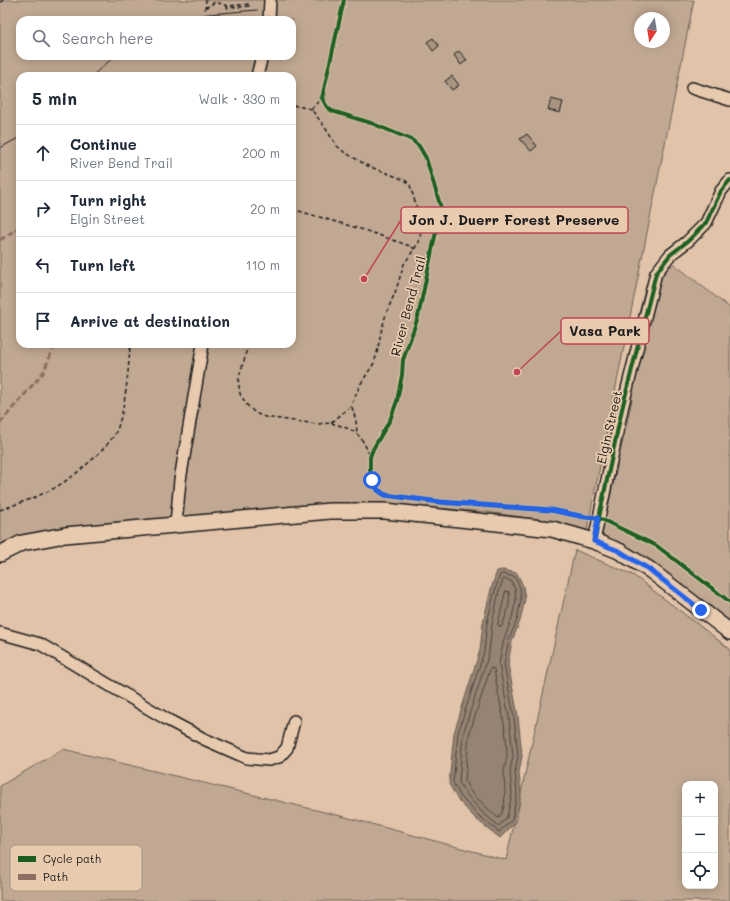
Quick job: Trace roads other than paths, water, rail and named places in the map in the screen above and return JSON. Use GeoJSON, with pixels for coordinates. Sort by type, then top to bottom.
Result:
{"type":"FeatureCollection","features":[{"type":"Feature","properties":{"kind":"main road"},"geometry":{"type":"LineString","coordinates":[[0,554],[22,543],[65,535],[330,511],[385,511],[552,529],[594,541],[619,551],[650,570],[730,632]]}},
{"type":"Feature","properties":{"kind":"street"},"geometry":{"type":"LineString","coordinates":[[269,16],[270,0]]}},
{"type":"Feature","properties":{"kind":"street"},"geometry":{"type":"LineString","coordinates":[[258,72],[261,60]]}},
{"type":"Feature","properties":{"kind":"street"},"geometry":{"type":"LineString","coordinates":[[692,88],[730,100]]}},
{"type":"Feature","properties":{"kind":"street","name":"Elgin Street"},"geometry":{"type":"LineString","coordinates":[[594,541],[622,409],[656,273],[670,254],[688,241],[706,223],[720,191],[730,180]]}},
{"type":"Feature","properties":{"kind":"street"},"geometry":{"type":"LineString","coordinates":[[176,524],[180,480],[202,348]]}},
{"type":"Feature","properties":{"kind":"street"},"geometry":{"type":"LineString","coordinates":[[0,633],[40,644],[168,720],[204,739],[246,758],[269,760],[279,757],[286,748],[294,721]]}},
{"type":"Feature","properties":{"kind":"water"},"geometry":{"type":"Polygon","coordinates":[[[503,570],[517,573],[523,586],[525,599],[520,621],[512,641],[508,664],[518,716],[522,756],[519,772],[521,794],[516,822],[500,838],[476,819],[458,800],[449,784],[454,733],[480,650],[483,623],[491,589],[497,571],[503,570]]]}},
{"type":"Feature","properties":{"kind":"tram line"},"geometry":{"type":"LineString","coordinates":[[199,16],[257,10]]}},
{"type":"Feature","properties":{"kind":"tram line"},"geometry":{"type":"LineString","coordinates":[[97,72],[110,60]]}},
{"type":"Feature","properties":{"kind":"tram line"},"geometry":{"type":"LineString","coordinates":[[0,148],[16,139]]}},
{"type":"Feature","properties":{"kind":"place","name":"Jon J. Duerr Forest Preserve"},"geometry":{"type":"Point","coordinates":[364,279]}},
{"type":"Feature","properties":{"kind":"place","name":"Vasa Park"},"geometry":{"type":"Point","coordinates":[517,372]}}]}
